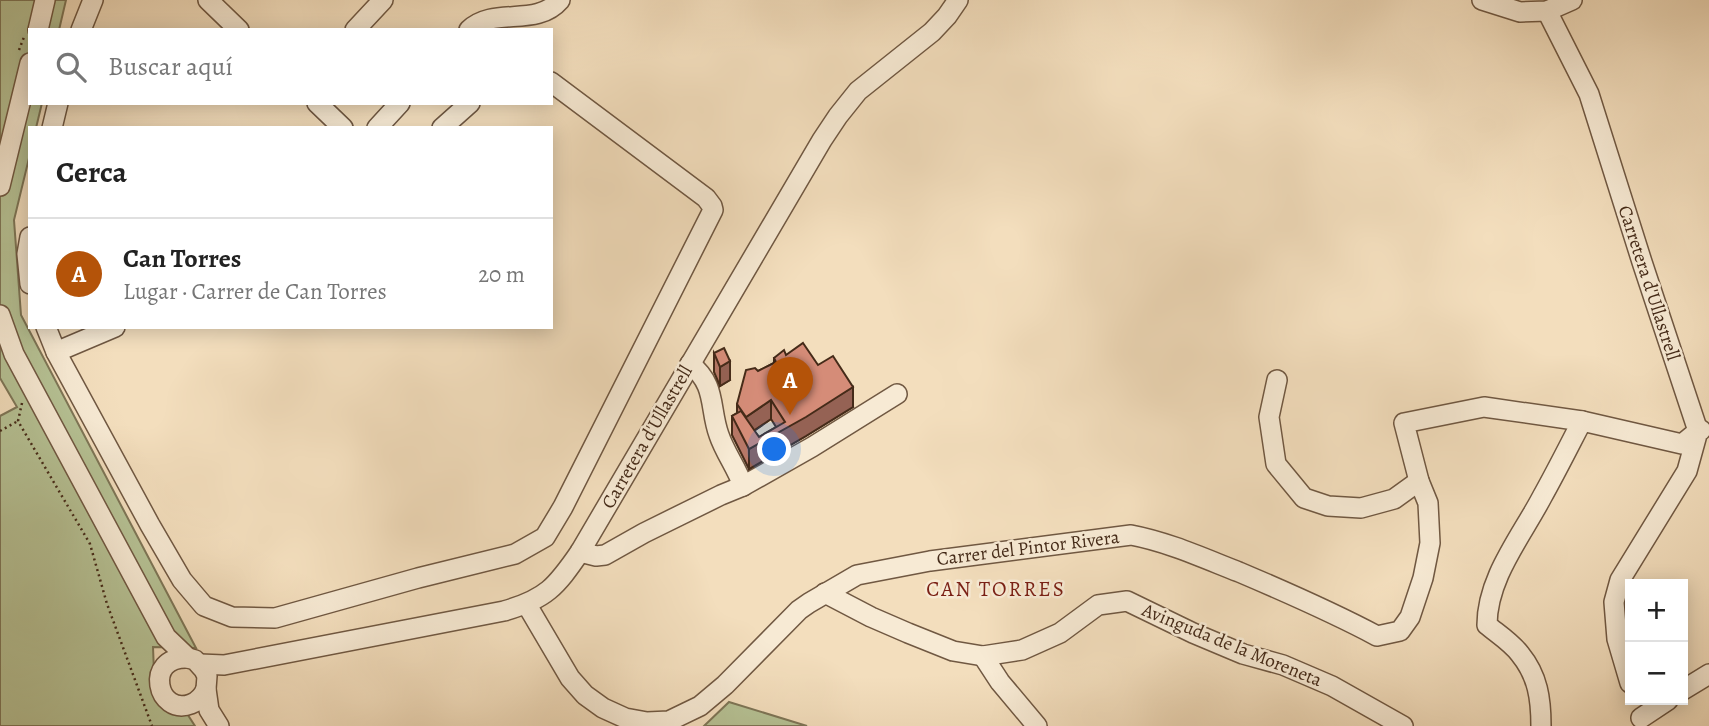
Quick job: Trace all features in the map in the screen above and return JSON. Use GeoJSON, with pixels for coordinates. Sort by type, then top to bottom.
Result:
{"type":"FeatureCollection","features":[{"type":"Feature","properties":{"kind":"street"},"geometry":{"type":"LineString","coordinates":[[38,28],[45,0]]}},
{"type":"Feature","properties":{"kind":"street"},"geometry":{"type":"LineString","coordinates":[[82,28],[93,0]]}},
{"type":"Feature","properties":{"kind":"street"},"geometry":{"type":"LineString","coordinates":[[208,0],[237,28]]}},
{"type":"Feature","properties":{"kind":"street"},"geometry":{"type":"LineString","coordinates":[[357,28],[383,0]]}},
{"type":"Feature","properties":{"kind":"street"},"geometry":{"type":"LineString","coordinates":[[472,28],[484,19],[540,14],[553,8],[560,0]]}},
{"type":"Feature","properties":{"kind":"street","name":"Carretera d'Ullastrell"},"geometry":{"type":"LineString","coordinates":[[203,689],[224,665],[504,611],[527,605],[548,592],[563,578],[580,552],[838,116],[858,91],[932,32],[958,0]]}},
{"type":"Feature","properties":{"kind":"street"},"geometry":{"type":"LineString","coordinates":[[1482,0],[1520,12],[1547,11],[1572,0]]}},
{"type":"Feature","properties":{"kind":"street","name":"Carretera d'Ullastrell"},"geometry":{"type":"LineString","coordinates":[[1547,11],[1589,94],[1642,262],[1704,429]]}},
{"type":"Feature","properties":{"kind":"street"},"geometry":{"type":"LineString","coordinates":[[0,186],[28,71]]}},
{"type":"Feature","properties":{"kind":"street"},"geometry":{"type":"LineString","coordinates":[[47,329],[56,352],[150,526],[182,580],[204,606],[232,617],[275,618],[515,554],[545,537],[563,507],[713,210],[706,198],[553,83]]}},
{"type":"Feature","properties":{"kind":"street"},"geometry":{"type":"LineString","coordinates":[[52,126],[58,105]]}},
{"type":"Feature","properties":{"kind":"street"},"geometry":{"type":"LineString","coordinates":[[319,105],[341,126]]}},
{"type":"Feature","properties":{"kind":"street"},"geometry":{"type":"LineString","coordinates":[[379,126],[398,105]]}},
{"type":"Feature","properties":{"kind":"street"},"geometry":{"type":"LineString","coordinates":[[444,126],[468,105]]}},
{"type":"Feature","properties":{"kind":"street"},"geometry":{"type":"LineString","coordinates":[[0,315],[14,354],[166,637],[203,689]]}},
{"type":"Feature","properties":{"kind":"street"},"geometry":{"type":"LineString","coordinates":[[56,352],[110,329]]}},
{"type":"Feature","properties":{"kind":"street"},"geometry":{"type":"LineString","coordinates":[[690,364],[699,371],[712,396],[718,432],[739,472],[743,486]]}},
{"type":"Feature","properties":{"kind":"street"},"geometry":{"type":"LineString","coordinates":[[1277,380],[1269,417],[1276,464],[1304,498],[1328,506],[1361,508],[1394,499],[1419,481]]}},
{"type":"Feature","properties":{"kind":"street"},"geometry":{"type":"LineString","coordinates":[[580,552],[605,555],[644,533],[743,486],[897,394]]}},
{"type":"Feature","properties":{"kind":"street","name":"Carrer del Pintor Rivera"},"geometry":{"type":"LineString","coordinates":[[527,605],[570,678],[585,695],[603,708],[625,718],[647,722],[669,721],[700,706],[725,685],[799,610],[857,575],[930,561],[1131,535],[1155,540],[1224,566],[1339,616],[1377,636],[1389,634],[1400,631],[1410,617],[1423,578],[1430,543],[1428,503],[1419,481],[1404,423],[1484,407],[1582,421]]}},
{"type":"Feature","properties":{"kind":"street"},"geometry":{"type":"LineString","coordinates":[[1541,726],[1541,701],[1535,680],[1520,653],[1488,625],[1488,611],[1499,575],[1582,421],[1682,444],[1704,429]]}},
{"type":"Feature","properties":{"kind":"street"},"geometry":{"type":"LineString","coordinates":[[1625,666],[1617,639],[1614,602],[1620,580],[1687,471],[1704,429]]}},
{"type":"Feature","properties":{"kind":"street","name":"Avinguda de la Moreneta"},"geometry":{"type":"LineString","coordinates":[[825,593],[919,638],[953,651],[983,656],[1022,650],[1060,633],[1098,606],[1127,601],[1243,654],[1283,665],[1332,686],[1403,726]]}},
{"type":"Feature","properties":{"kind":"street"},"geometry":{"type":"LineString","coordinates":[[166,637],[167,663]]}},
{"type":"Feature","properties":{"kind":"street"},"geometry":{"type":"LineString","coordinates":[[983,656],[999,682],[1037,726]]}},
{"type":"Feature","properties":{"kind":"street"},"geometry":{"type":"LineString","coordinates":[[174,659],[203,689],[179,705],[173,703],[162,694],[160,674],[167,663],[174,659]]}},
{"type":"Feature","properties":{"kind":"street"},"geometry":{"type":"LineString","coordinates":[[1688,687],[1709,674]]}},
{"type":"Feature","properties":{"kind":"street"},"geometry":{"type":"LineString","coordinates":[[1639,715],[1658,705]]}},
{"type":"Feature","properties":{"kind":"path"},"geometry":{"type":"LineString","coordinates":[[22,403],[18,421],[90,544],[107,604],[152,726]]}},
{"type":"Feature","properties":{"kind":"path"},"geometry":{"type":"LineString","coordinates":[[0,431],[18,421]]}},
{"type":"Feature","properties":{"kind":"green space"},"geometry":{"type":"Polygon","coordinates":[[[0,0],[66,0],[59,28],[28,28],[28,105],[42,105],[36,126],[28,126],[28,162],[14,220],[21,315],[196,648],[153,647],[155,698],[186,712],[195,726],[0,726],[0,416],[17,407],[0,378],[0,0]]]}},
{"type":"Feature","properties":{"kind":"green space"},"geometry":{"type":"Polygon","coordinates":[[[729,702],[807,726],[704,726],[729,702]]]}},
{"type":"Feature","properties":{"kind":"building"},"geometry":{"type":"Polygon","coordinates":[[[803,343],[818,365],[833,356],[853,387],[749,449],[732,416],[741,411],[759,437],[785,422],[771,400],[746,417],[737,404],[746,370],[755,368],[758,371],[776,362],[774,358],[784,350],[786,355],[803,343]]]}},
{"type":"Feature","properties":{"kind":"building"},"geometry":{"type":"Polygon","coordinates":[[[724,348],[730,361],[720,367],[714,353],[724,348]]]}},
{"type":"Feature","properties":{"kind":"place","name":"Can Torres"},"geometry":{"type":"Point","coordinates":[790,415]}},
{"type":"Feature","properties":{"kind":"district","name":"CAN TORRES"},"geometry":{"type":"Point","coordinates":[996,589]}}]}
